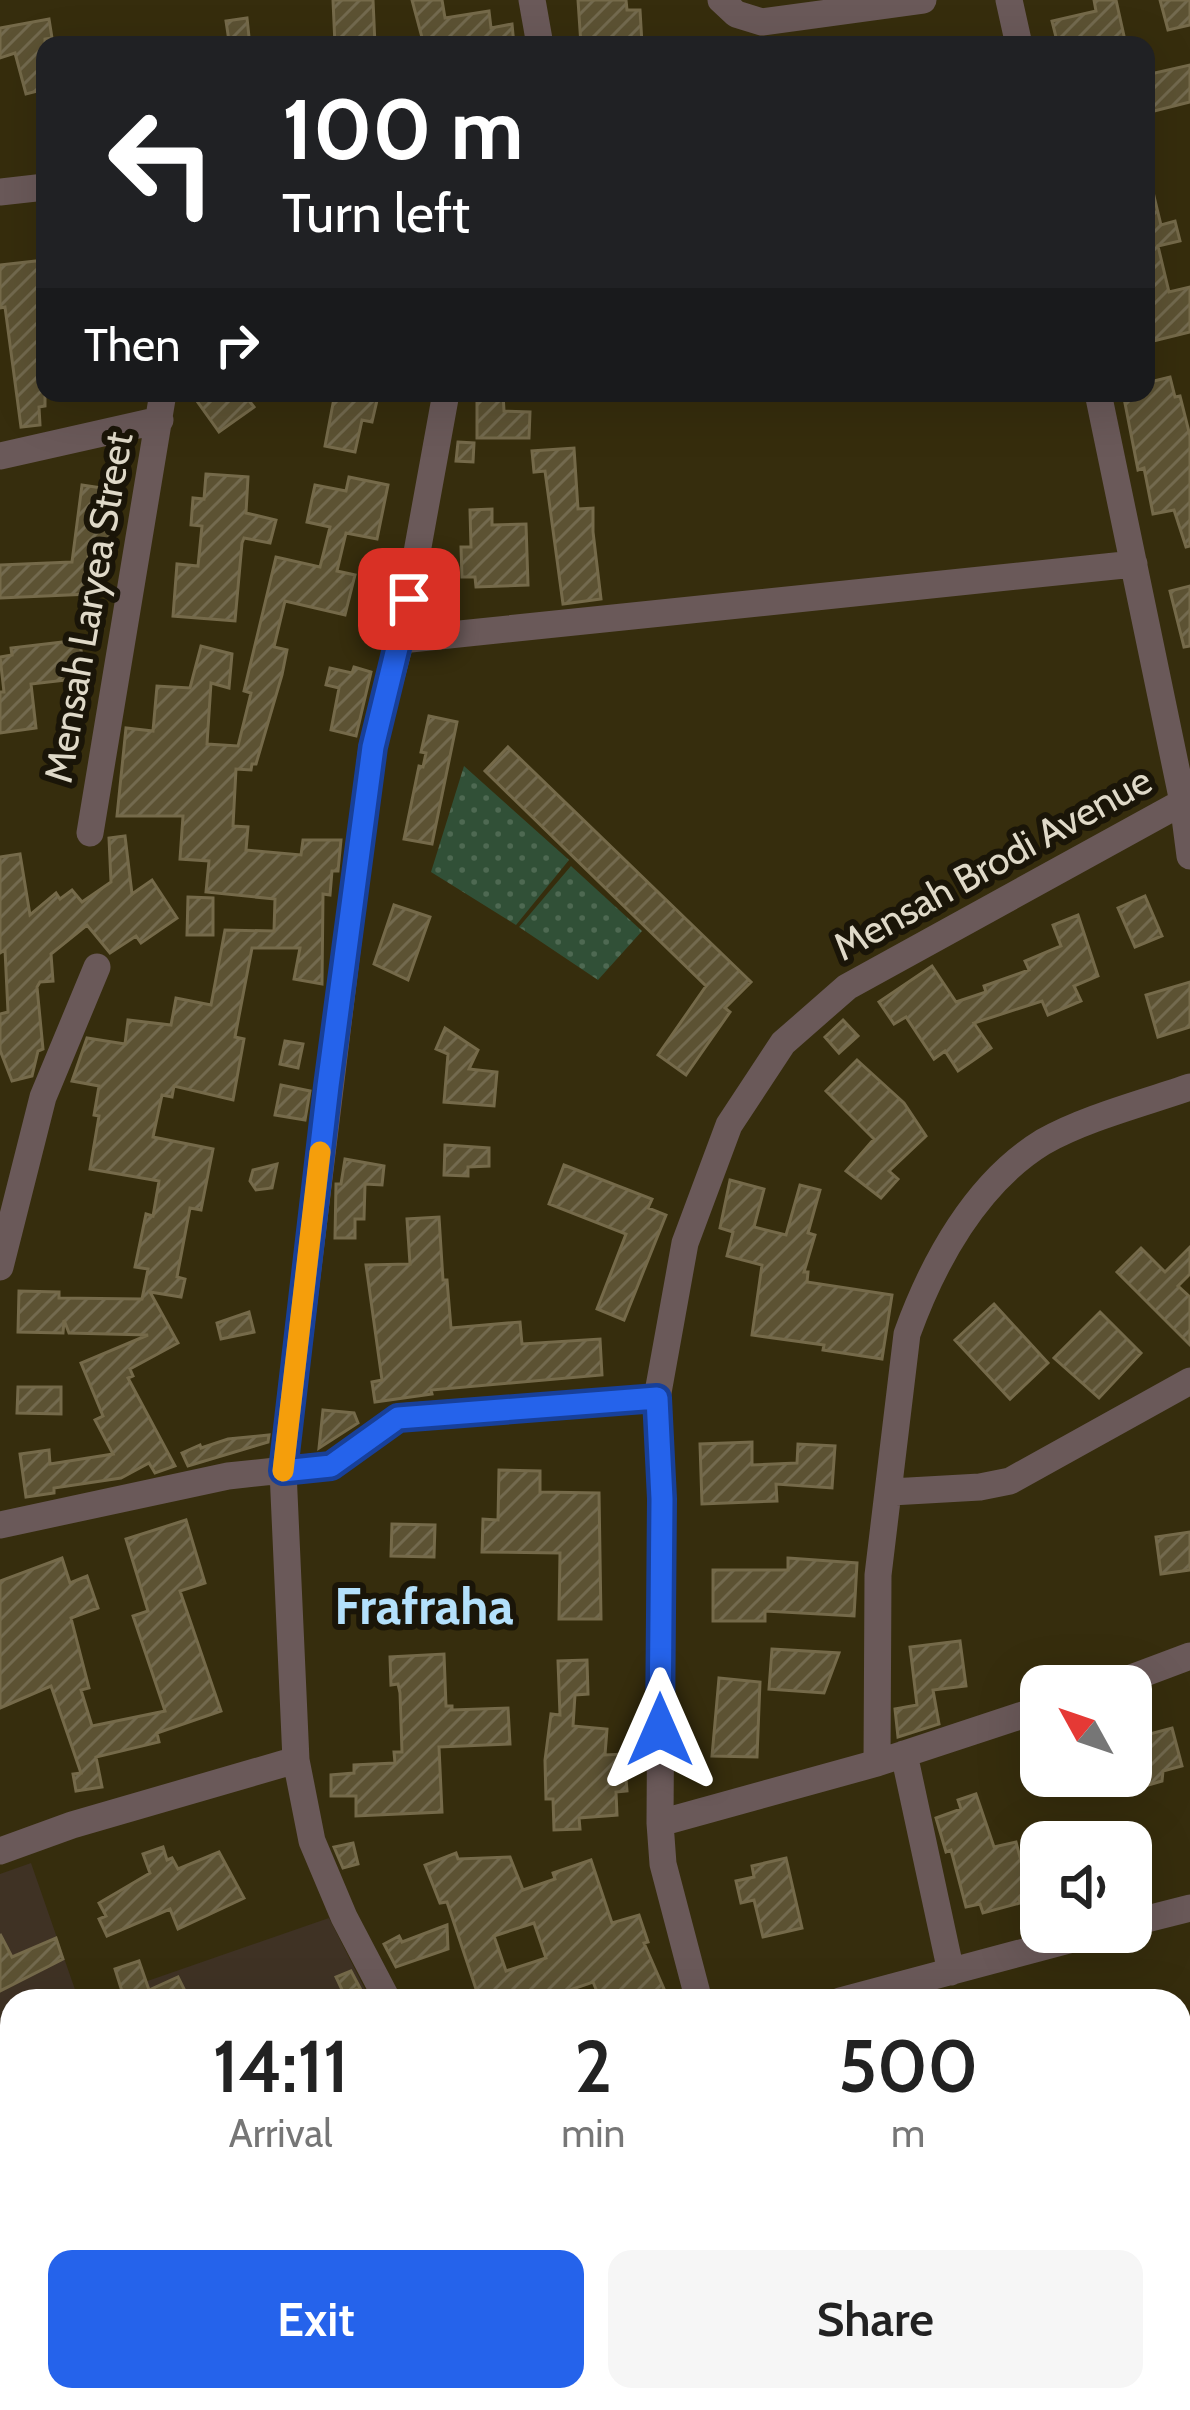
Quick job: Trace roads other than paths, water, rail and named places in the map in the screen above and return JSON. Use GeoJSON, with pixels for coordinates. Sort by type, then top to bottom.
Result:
{"type":"FeatureCollection","features":[{"type":"Feature","properties":{"kind":"street"},"geometry":{"type":"LineString","coordinates":[[532,0],[538,36]]}},
{"type":"Feature","properties":{"kind":"street"},"geometry":{"type":"LineString","coordinates":[[721,0],[736,14],[762,22],[923,0]]}},
{"type":"Feature","properties":{"kind":"street"},"geometry":{"type":"LineString","coordinates":[[1009,0],[1017,36]]}},
{"type":"Feature","properties":{"kind":"street"},"geometry":{"type":"LineString","coordinates":[[0,192],[36,188]]}},
{"type":"Feature","properties":{"kind":"street"},"geometry":{"type":"LineString","coordinates":[[382,1989],[312,1841],[296,1760],[283,1471],[373,747],[401,640],[444,402]]}},
{"type":"Feature","properties":{"kind":"street","name":"Mensah Brodi Avenue"},"geometry":{"type":"LineString","coordinates":[[696,1989],[662,1864],[660,1822],[662,1499],[657,1398],[685,1243],[729,1125],[783,1043],[847,987],[1183,802],[1100,402]]}},
{"type":"Feature","properties":{"kind":"street"},"geometry":{"type":"LineString","coordinates":[[0,455],[161,406]]}},
{"type":"Feature","properties":{"kind":"street","name":"Mensah Laryea Street"},"geometry":{"type":"LineString","coordinates":[[90,833],[161,406]]}},
{"type":"Feature","properties":{"kind":"street"},"geometry":{"type":"LineString","coordinates":[[401,640],[1135,564]]}},
{"type":"Feature","properties":{"kind":"street"},"geometry":{"type":"LineString","coordinates":[[1183,802],[1190,856]]}},
{"type":"Feature","properties":{"kind":"street"},"geometry":{"type":"LineString","coordinates":[[0,1267],[43,1097],[97,967]]}},
{"type":"Feature","properties":{"kind":"street"},"geometry":{"type":"LineString","coordinates":[[951,1972],[890,1759],[877,1597],[907,1334],[920,1296],[972,1208],[999,1176],[1044,1142],[1190,1087]]}},
{"type":"Feature","properties":{"kind":"street"},"geometry":{"type":"LineString","coordinates":[[891,1492],[1010,1481],[1190,1381]]}},
{"type":"Feature","properties":{"kind":"street"},"geometry":{"type":"LineString","coordinates":[[0,1525],[228,1475],[331,1466],[398,1418],[657,1398]]}},
{"type":"Feature","properties":{"kind":"street"},"geometry":{"type":"LineString","coordinates":[[1152,1670],[1190,1656]]}},
{"type":"Feature","properties":{"kind":"street"},"geometry":{"type":"LineString","coordinates":[[660,1822],[890,1759],[1020,1716]]}},
{"type":"Feature","properties":{"kind":"street"},"geometry":{"type":"LineString","coordinates":[[0,1851],[72,1825],[296,1760]]}},
{"type":"Feature","properties":{"kind":"street"},"geometry":{"type":"LineString","coordinates":[[1152,1918],[1190,1908]]}},
{"type":"Feature","properties":{"kind":"street"},"geometry":{"type":"LineString","coordinates":[[886,1989],[1022,1953]]}},
{"type":"Feature","properties":{"kind":"district","name":"Frafraha"},"geometry":{"type":"Point","coordinates":[424,1606]}}]}
